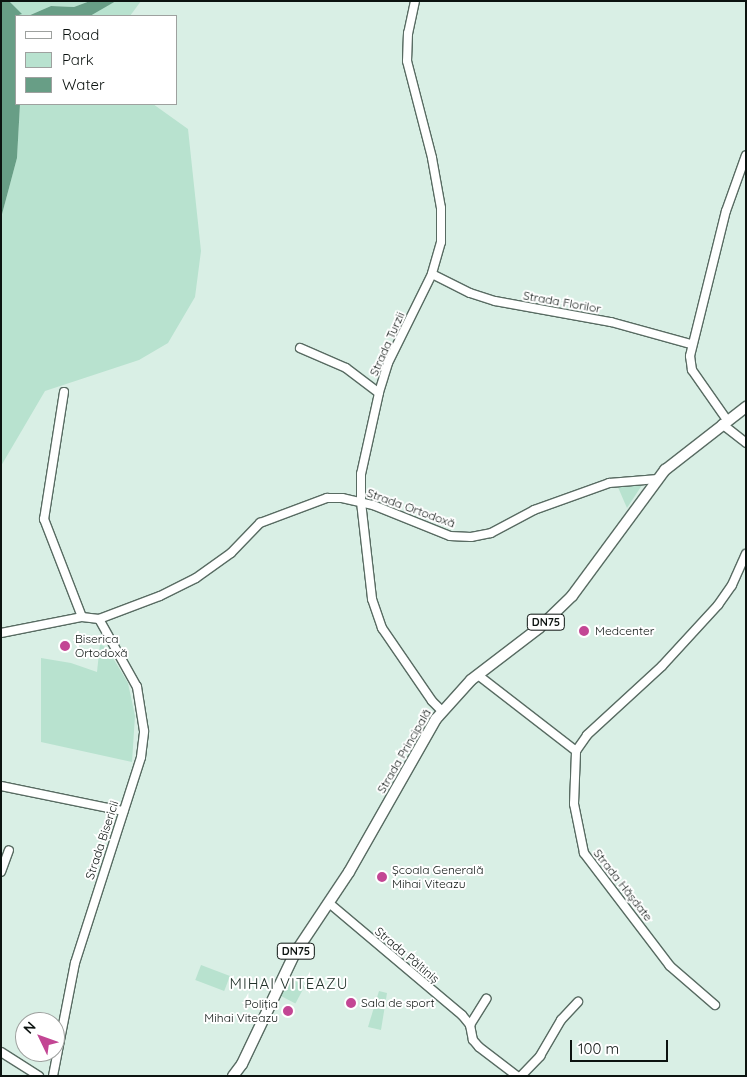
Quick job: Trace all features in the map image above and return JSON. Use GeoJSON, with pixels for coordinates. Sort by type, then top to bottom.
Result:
{"type":"FeatureCollection","features":[{"type":"Feature","properties":{"kind":"main road","name":"Strada Principală"},"geometry":{"type":"LineString","coordinates":[[235,1075],[295,953],[329,903],[442,711],[478,675],[540,628],[572,596],[658,479],[725,422],[746,407]]}},
{"type":"Feature","properties":{"kind":"street","name":"Strada Turzii"},"geometry":{"type":"LineString","coordinates":[[415,1],[408,33],[407,61],[432,158],[442,226],[432,274],[388,363],[379,393],[361,474],[361,502],[372,599],[382,628],[432,701],[442,711]]}},
{"type":"Feature","properties":{"kind":"street"},"geometry":{"type":"LineString","coordinates":[[746,155],[726,211],[691,344],[692,370],[725,422],[746,443]]}},
{"type":"Feature","properties":{"kind":"street","name":"Strada Florilor"},"geometry":{"type":"LineString","coordinates":[[432,274],[470,294],[495,301],[611,322],[691,344]]}},
{"type":"Feature","properties":{"kind":"street"},"geometry":{"type":"LineString","coordinates":[[300,348],[346,368],[379,393]]}},
{"type":"Feature","properties":{"kind":"street"},"geometry":{"type":"LineString","coordinates":[[64,392],[44,514],[82,617]]}},
{"type":"Feature","properties":{"kind":"street","name":"Strada Ortodoxă"},"geometry":{"type":"LineString","coordinates":[[1,633],[82,617],[99,619],[196,578],[231,553],[260,523],[327,498],[361,502],[450,536],[471,537],[491,533],[534,510],[609,483],[658,479]]}},
{"type":"Feature","properties":{"kind":"street"},"geometry":{"type":"LineString","coordinates":[[478,675],[576,751],[587,735],[662,666],[718,605],[732,585],[746,554]]}},
{"type":"Feature","properties":{"kind":"street","name":"Strada Bisericii"},"geometry":{"type":"LineString","coordinates":[[53,1076],[75,963],[141,757],[142,704],[122,656],[99,619]]}},
{"type":"Feature","properties":{"kind":"street","name":"Strada Hășdate"},"geometry":{"type":"LineString","coordinates":[[576,751],[574,804],[584,853],[670,966],[715,1005]]}},
{"type":"Feature","properties":{"kind":"street"},"geometry":{"type":"LineString","coordinates":[[1,786],[123,811]]}},
{"type":"Feature","properties":{"kind":"street"},"geometry":{"type":"LineString","coordinates":[[1,872],[9,850]]}},
{"type":"Feature","properties":{"kind":"street","name":"Strada Păltiniș"},"geometry":{"type":"LineString","coordinates":[[329,903],[470,1024],[473,1040],[479,1047],[516,1076]]}},
{"type":"Feature","properties":{"kind":"street"},"geometry":{"type":"LineString","coordinates":[[470,1024],[486,999]]}},
{"type":"Feature","properties":{"kind":"street"},"geometry":{"type":"LineString","coordinates":[[521,1076],[540,1056],[561,1020],[578,1002]]}},
{"type":"Feature","properties":{"kind":"street"},"geometry":{"type":"LineString","coordinates":[[1,1052],[39,1076]]}},
{"type":"Feature","properties":{"kind":"green space"},"geometry":{"type":"Polygon","coordinates":[[[9,1],[90,1],[74,7],[51,6],[30,15],[21,15],[9,1]]]}},
{"type":"Feature","properties":{"kind":"green space"},"geometry":{"type":"Polygon","coordinates":[[[116,1],[141,1],[131,15],[88,15],[116,1]]]}},
{"type":"Feature","properties":{"kind":"green space"},"geometry":{"type":"Polygon","coordinates":[[[20,105],[154,105],[188,129],[201,251],[195,297],[168,343],[139,360],[45,391],[1,466],[1,218],[17,158],[20,105]]]}},
{"type":"Feature","properties":{"kind":"green space"},"geometry":{"type":"Polygon","coordinates":[[[644,482],[627,508],[617,485],[644,482]]]}},
{"type":"Feature","properties":{"kind":"green space"},"geometry":{"type":"Polygon","coordinates":[[[100,644],[107,648],[128,683],[135,716],[132,762],[41,742],[41,658],[71,663],[97,672],[100,644]]]}},
{"type":"Feature","properties":{"kind":"green space"},"geometry":{"type":"Polygon","coordinates":[[[201,965],[230,976],[224,991],[195,980],[201,965]]]}},
{"type":"Feature","properties":{"kind":"green space"},"geometry":{"type":"Polygon","coordinates":[[[288,977],[305,986],[295,1004],[279,995],[288,977]]]}},
{"type":"Feature","properties":{"kind":"green space"},"geometry":{"type":"Polygon","coordinates":[[[379,991],[387,993],[381,1030],[368,1027],[379,991]]]}},
{"type":"Feature","properties":{"kind":"water"},"geometry":{"type":"Polygon","coordinates":[[[1,1],[9,1],[22,14],[15,15],[15,105],[20,105],[17,158],[1,218],[1,1]]]}},
{"type":"Feature","properties":{"kind":"water"},"geometry":{"type":"Polygon","coordinates":[[[90,1],[116,1],[92,15],[30,15],[51,6],[74,7],[90,1]]]}},
{"type":"Feature","properties":{"kind":"place","name":"Medcenter"},"geometry":{"type":"Point","coordinates":[584,631]}},
{"type":"Feature","properties":{"kind":"place","name":"Biserica Ortodoxă"},"geometry":{"type":"Point","coordinates":[65,646]}},
{"type":"Feature","properties":{"kind":"place","name":"Școala Generală Mihai Viteazu"},"geometry":{"type":"Point","coordinates":[382,877]}},
{"type":"Feature","properties":{"kind":"place","name":"Sala de sport"},"geometry":{"type":"Point","coordinates":[351,1003]}},
{"type":"Feature","properties":{"kind":"place","name":"Poliția Mihai Viteazu"},"geometry":{"type":"Point","coordinates":[288,1011]}},
{"type":"Feature","properties":{"kind":"district","name":"MIHAI VITEAZU"},"geometry":{"type":"Point","coordinates":[289,984]}}]}
